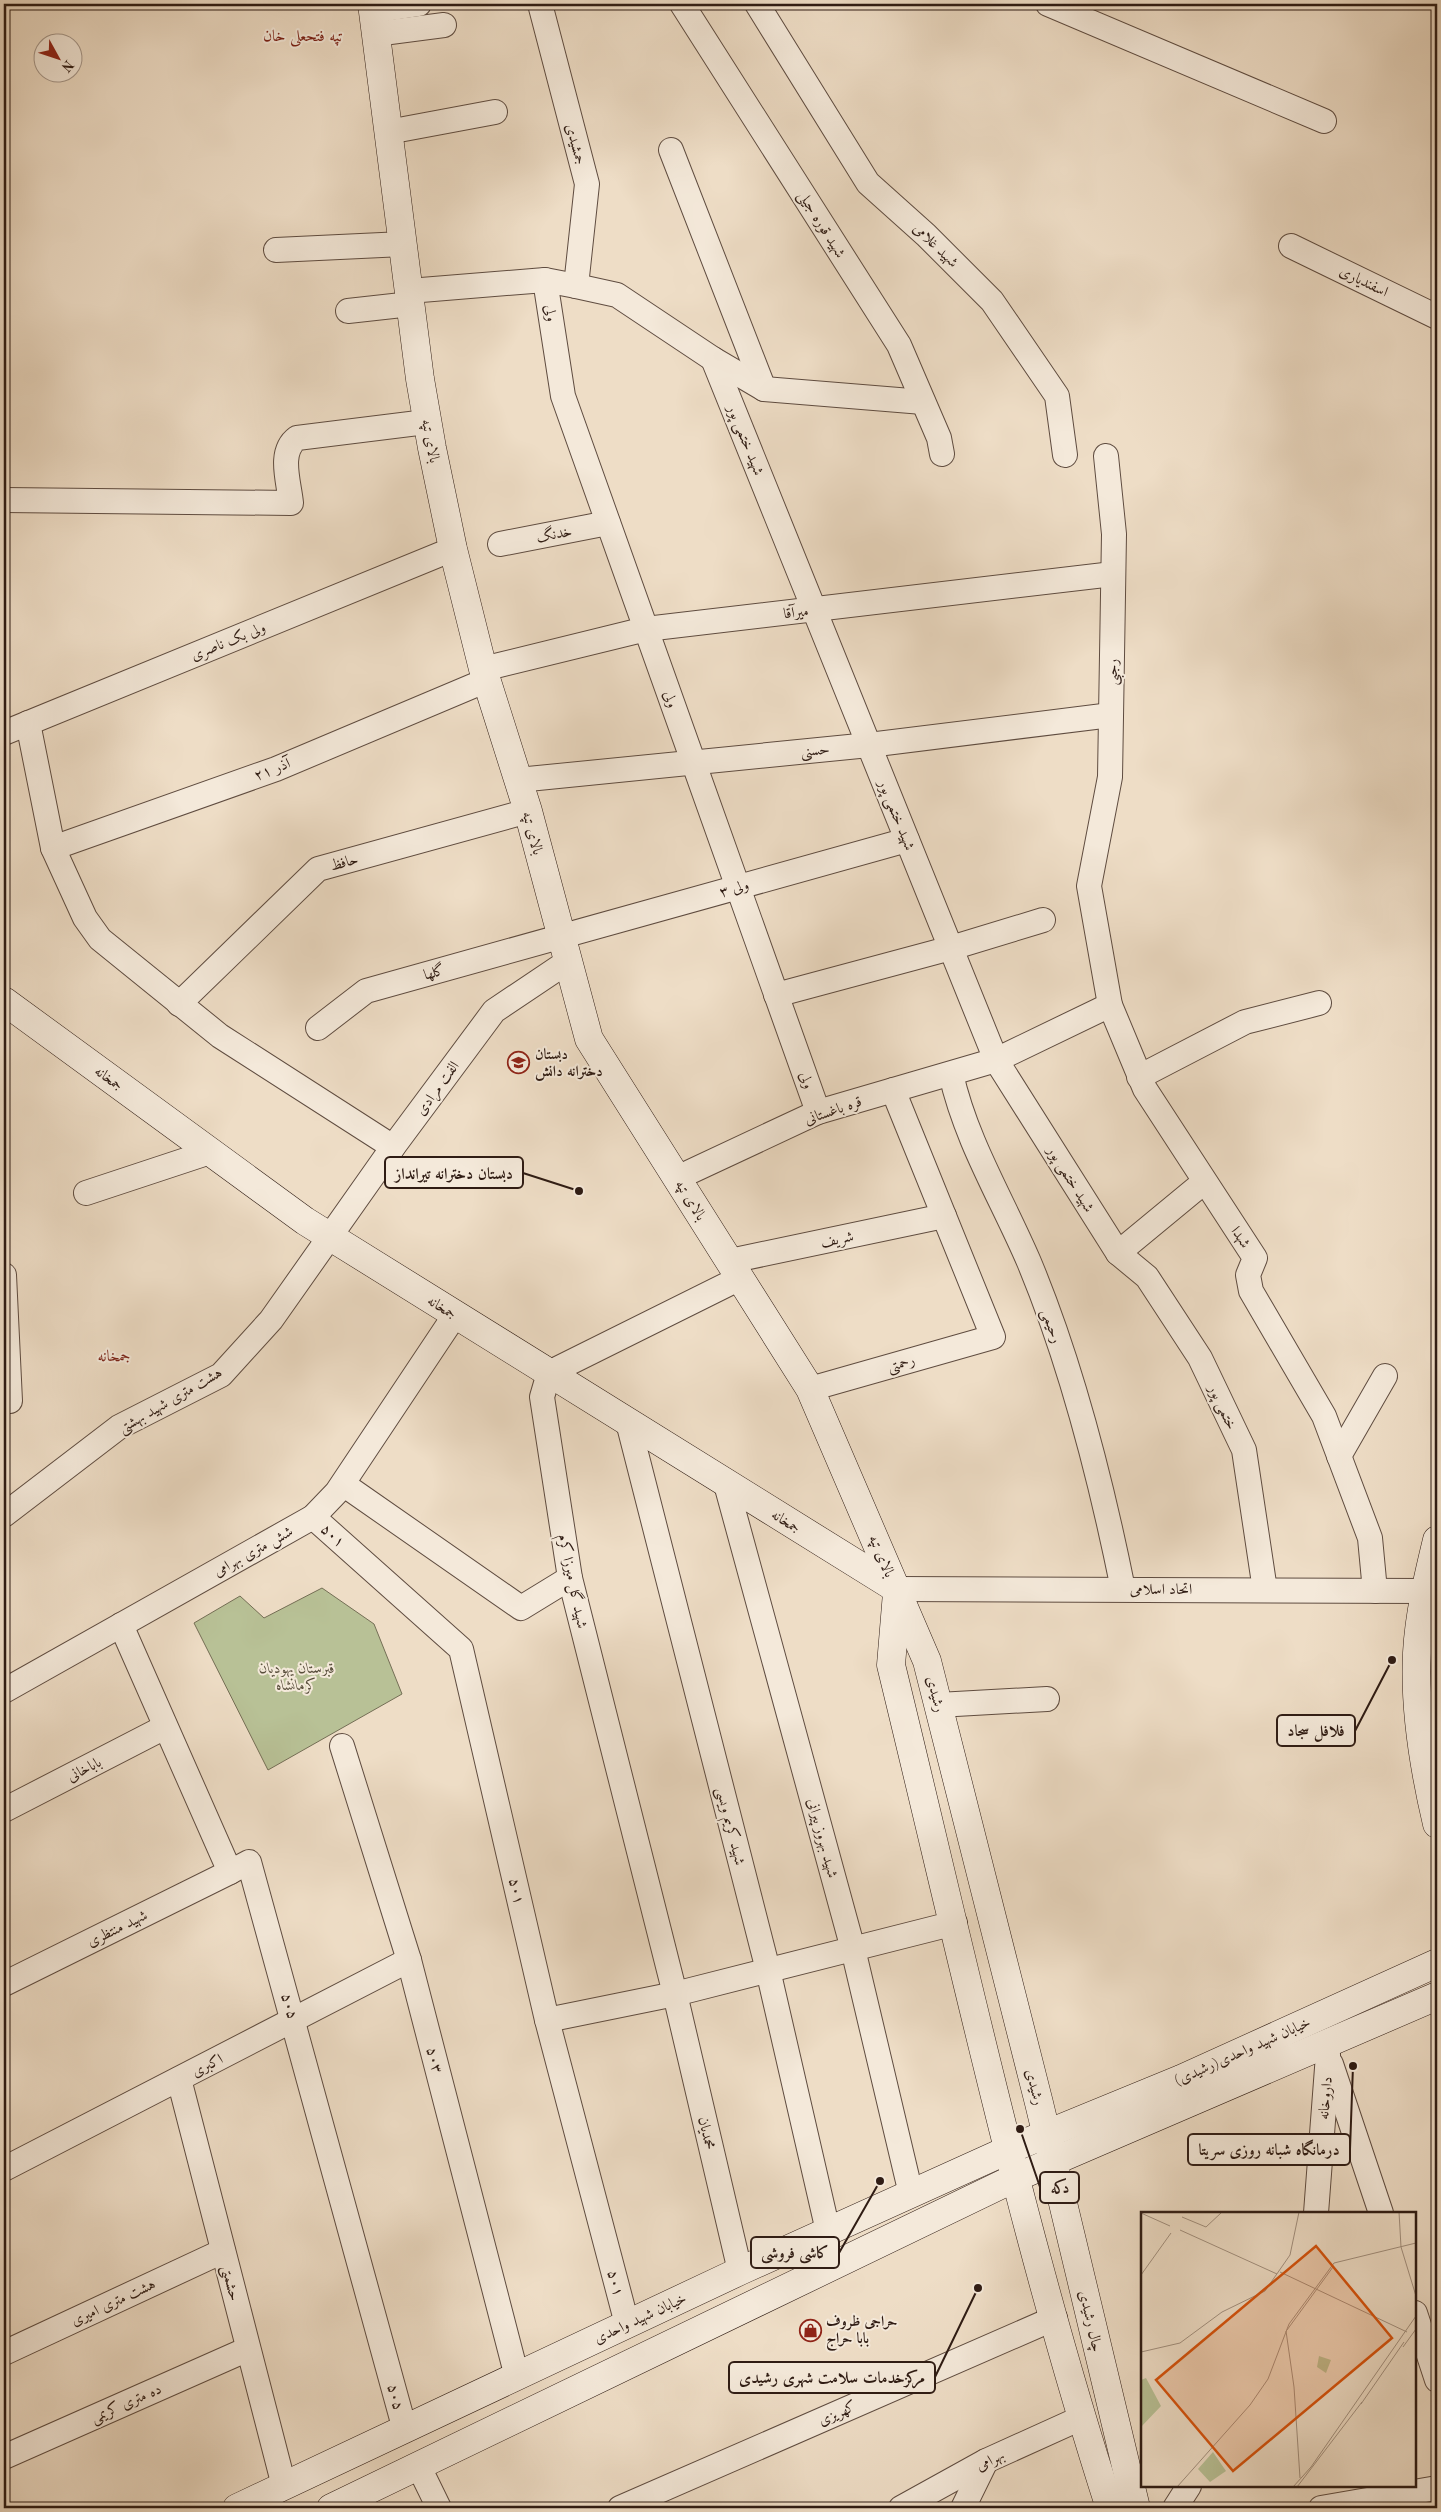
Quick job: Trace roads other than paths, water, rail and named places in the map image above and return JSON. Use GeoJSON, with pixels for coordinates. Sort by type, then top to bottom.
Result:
{"type":"FeatureCollection","features":[{"type":"Feature","properties":{"kind":"street"},"geometry":{"type":"LineString","coordinates":[[373,16],[419,4]]}},
{"type":"Feature","properties":{"kind":"street","name":"جمشیدی"},"geometry":{"type":"LineString","coordinates":[[540,4],[587,184],[576,286]]}},
{"type":"Feature","properties":{"kind":"street","name":"شهید قوره جیلی"},"geometry":{"type":"LineString","coordinates":[[682,4],[898,346],[939,438],[942,454]]}},
{"type":"Feature","properties":{"kind":"street","name":"شهید غلامی"},"geometry":{"type":"LineString","coordinates":[[757,4],[868,184],[926,235],[998,308],[1058,396],[1065,455]]}},
{"type":"Feature","properties":{"kind":"street"},"geometry":{"type":"LineString","coordinates":[[1048,4],[1324,121]]}},
{"type":"Feature","properties":{"kind":"street"},"geometry":{"type":"LineString","coordinates":[[373,16],[444,25]]}},
{"type":"Feature","properties":{"kind":"street","name":"بالای تپه"},"geometry":{"type":"LineString","coordinates":[[373,16],[426,422],[453,549],[485,674],[528,811],[589,1039],[810,1389],[897,1589]]}},
{"type":"Feature","properties":{"kind":"street"},"geometry":{"type":"LineString","coordinates":[[388,132],[495,112]]}},
{"type":"Feature","properties":{"kind":"street"},"geometry":{"type":"LineString","coordinates":[[671,150],[764,389]]}},
{"type":"Feature","properties":{"kind":"street"},"geometry":{"type":"LineString","coordinates":[[276,250],[403,244]]}},
{"type":"Feature","properties":{"kind":"street","name":"اسفندیاری"},"geometry":{"type":"LineString","coordinates":[[1291,246],[1437,317]]}},
{"type":"Feature","properties":{"kind":"street"},"geometry":{"type":"LineString","coordinates":[[348,311],[410,297],[545,280],[617,296],[713,359],[764,389],[923,402]]}},
{"type":"Feature","properties":{"kind":"street","name":"ولی"},"geometry":{"type":"LineString","coordinates":[[545,280],[563,396],[818,1112]]}},
{"type":"Feature","properties":{"kind":"street","name":"شهید ختمی پور"},"geometry":{"type":"LineString","coordinates":[[713,359],[996,1060],[1118,1253]]}},
{"type":"Feature","properties":{"kind":"street"},"geometry":{"type":"LineString","coordinates":[[4,500],[291,503],[285,452],[289,444],[296,438],[426,422]]}},
{"type":"Feature","properties":{"kind":"street","name":"رجبی"},"geometry":{"type":"LineString","coordinates":[[1089,886],[1110,777],[1114,534],[1106,456]]}},
{"type":"Feature","properties":{"kind":"street","name":"خدنگ"},"geometry":{"type":"LineString","coordinates":[[500,544],[608,523]]}},
{"type":"Feature","properties":{"kind":"street","name":"ولی بک ناصری"},"geometry":{"type":"LineString","coordinates":[[4,733],[453,549]]}},
{"type":"Feature","properties":{"kind":"street","name":"میرآقا"},"geometry":{"type":"LineString","coordinates":[[485,674],[646,629],[1113,574]]}},
{"type":"Feature","properties":{"kind":"street","name":"۲۱ آذر"},"geometry":{"type":"LineString","coordinates":[[53,848],[276,769],[485,674]]}},
{"type":"Feature","properties":{"kind":"street","name":"حسنی"},"geometry":{"type":"LineString","coordinates":[[518,780],[869,745],[1111,715]]}},
{"type":"Feature","properties":{"kind":"street"},"geometry":{"type":"LineString","coordinates":[[28,723],[53,848],[85,918],[100,939],[220,1036],[393,1147]]}},
{"type":"Feature","properties":{"kind":"street","name":"حافظ"},"geometry":{"type":"LineString","coordinates":[[179,1004],[318,870],[528,811]]}},
{"type":"Feature","properties":{"kind":"street","name":"ولی ۳"},"geometry":{"type":"LineString","coordinates":[[564,949],[738,887],[907,840]]}},
{"type":"Feature","properties":{"kind":"street","name":"شهدا"},"geometry":{"type":"LineString","coordinates":[[1089,886],[1110,1005],[1139,1077],[1204,1182],[1255,1258],[1248,1275],[1251,1291],[1324,1416],[1370,1538],[1375,1591]]}},
{"type":"Feature","properties":{"kind":"street"},"geometry":{"type":"LineString","coordinates":[[776,994],[950,948],[1042,920]]}},
{"type":"Feature","properties":{"kind":"street","name":"گلها"},"geometry":{"type":"LineString","coordinates":[[318,1028],[366,991],[564,949]]}},
{"type":"Feature","properties":{"kind":"street","name":"الفت مرادی"},"geometry":{"type":"LineString","coordinates":[[331,1238],[393,1147],[494,1011],[564,949]]}},
{"type":"Feature","properties":{"kind":"street","name":"جمخانه"},"geometry":{"type":"LineString","coordinates":[[4,1001],[305,1221],[897,1589]]}},
{"type":"Feature","properties":{"kind":"street"},"geometry":{"type":"LineString","coordinates":[[1139,1077],[1245,1022],[1319,1003]]}},
{"type":"Feature","properties":{"kind":"street","name":"قره باغستانی"},"geometry":{"type":"LineString","coordinates":[[677,1178],[818,1112],[996,1060],[1110,1005]]}},
{"type":"Feature","properties":{"kind":"street","name":"رحیمی"},"geometry":{"type":"LineString","coordinates":[[950,1074],[957,1103],[986,1175],[1028,1262],[1073,1388],[1108,1518],[1123,1589]]}},
{"type":"Feature","properties":{"kind":"street"},"geometry":{"type":"LineString","coordinates":[[893,1090],[944,1216]]}},
{"type":"Feature","properties":{"kind":"street"},"geometry":{"type":"LineString","coordinates":[[86,1193],[210,1152]]}},
{"type":"Feature","properties":{"kind":"street"},"geometry":{"type":"LineString","coordinates":[[1118,1253],[1204,1182]]}},
{"type":"Feature","properties":{"kind":"street","name":"شریف"},"geometry":{"type":"LineString","coordinates":[[735,1270],[944,1216]]}},
{"type":"Feature","properties":{"kind":"street","name":"رحمتی"},"geometry":{"type":"LineString","coordinates":[[810,1389],[993,1337],[944,1216]]}},
{"type":"Feature","properties":{"kind":"street","name":"هشت متری شهید بهشتی"},"geometry":{"type":"LineString","coordinates":[[4,1515],[120,1428],[221,1375],[271,1320],[331,1238]]}},
{"type":"Feature","properties":{"kind":"street","name":"ختمی پور"},"geometry":{"type":"LineString","coordinates":[[1118,1253],[1147,1277],[1200,1358],[1244,1450],[1265,1590]]}},
{"type":"Feature","properties":{"kind":"street"},"geometry":{"type":"LineString","coordinates":[[548,1373],[735,1270]]}},
{"type":"Feature","properties":{"kind":"street"},"geometry":{"type":"LineString","coordinates":[[4,1275],[10,1400]]}},
{"type":"Feature","properties":{"kind":"street","name":"شش متری بهرامی"},"geometry":{"type":"LineString","coordinates":[[4,1691],[313,1518],[343,1484],[455,1315]]}},
{"type":"Feature","properties":{"kind":"street","name":"شهید گل میرزا کرم"},"geometry":{"type":"LineString","coordinates":[[548,1373],[542,1397],[570,1578],[675,1994]]}},
{"type":"Feature","properties":{"kind":"street"},"geometry":{"type":"LineString","coordinates":[[1339,1456],[1385,1376]]}},
{"type":"Feature","properties":{"kind":"street","name":"شهید کریم ویسی"},"geometry":{"type":"LineString","coordinates":[[628,1422],[768,1970],[828,2231]]}},
{"type":"Feature","properties":{"kind":"street"},"geometry":{"type":"LineString","coordinates":[[343,1484],[521,1608],[570,1578]]}},
{"type":"Feature","properties":{"kind":"street","name":"شهید بهروز پیرانی"},"geometry":{"type":"LineString","coordinates":[[726,1484],[853,1949],[911,2194]]}},
{"type":"Feature","properties":{"kind":"street","name":"۵۰۱"},"geometry":{"type":"LineString","coordinates":[[313,1518],[461,1649],[548,2020],[627,2324]]}},
{"type":"Feature","properties":{"kind":"street"},"geometry":{"type":"LineString","coordinates":[[1437,1540],[1425,1591],[1417,1652],[1417,1694],[1429,1789],[1437,1824]]}},
{"type":"Feature","properties":{"kind":"street"},"geometry":{"type":"LineString","coordinates":[[897,1589],[891,1665],[1016,2177],[1081,2418],[1110,2508]]}},
{"type":"Feature","properties":{"kind":"street","name":"اتحاد اسلامی"},"geometry":{"type":"LineString","coordinates":[[897,1589],[1425,1591]]}},
{"type":"Feature","properties":{"kind":"street","name":"رشیدی"},"geometry":{"type":"LineString","coordinates":[[897,1589],[927,1661],[1046,2134]]}},
{"type":"Feature","properties":{"kind":"street"},"geometry":{"type":"LineString","coordinates":[[121,1625],[230,1872]]}},
{"type":"Feature","properties":{"kind":"street"},"geometry":{"type":"LineString","coordinates":[[938,1705],[1047,1699]]}},
{"type":"Feature","properties":{"kind":"street","name":"باباخانی"},"geometry":{"type":"LineString","coordinates":[[4,1810],[165,1727]]}},
{"type":"Feature","properties":{"kind":"street","name":"۵۰۳"},"geometry":{"type":"LineString","coordinates":[[342,1746],[409,1960],[518,2377]]}},
{"type":"Feature","properties":{"kind":"street","name":"۵۰۵"},"geometry":{"type":"LineString","coordinates":[[230,1872],[249,1862],[294,2020],[405,2430]]}},
{"type":"Feature","properties":{"kind":"street","name":"شهید منتظری"},"geometry":{"type":"LineString","coordinates":[[4,1984],[230,1872]]}},
{"type":"Feature","properties":{"kind":"street"},"geometry":{"type":"LineString","coordinates":[[548,2020],[675,1994],[955,1923]]}},
{"type":"Feature","properties":{"kind":"street","name":"اکبری"},"geometry":{"type":"LineString","coordinates":[[4,2169],[409,1960]]}},
{"type":"Feature","properties":{"kind":"street","name":"خیابان شهید واحدی(رشیدی)"},"geometry":{"type":"LineString","coordinates":[[1046,2134],[1182,2079],[1437,1963]]}},
{"type":"Feature","properties":{"kind":"street","name":"محمدیان"},"geometry":{"type":"LineString","coordinates":[[675,1994],[740,2271]]}},
{"type":"Feature","properties":{"kind":"street","name":"خیابان شهید واحدی(رشیدی)"},"geometry":{"type":"LineString","coordinates":[[1052,2162],[1328,2049],[1437,1996]]}},
{"type":"Feature","properties":{"kind":"street"},"geometry":{"type":"LineString","coordinates":[[1328,2049],[1381,2212]]}},
{"type":"Feature","properties":{"kind":"street","name":"داروخانه"},"geometry":{"type":"LineString","coordinates":[[1316,2212],[1328,2049]]}},
{"type":"Feature","properties":{"kind":"street","name":"حشمتی"},"geometry":{"type":"LineString","coordinates":[[179,2079],[284,2486]]}},
{"type":"Feature","properties":{"kind":"street"},"geometry":{"type":"LineString","coordinates":[[1002,2116],[1014,2122],[1028,2120],[1037,2110],[1039,2103]]}},
{"type":"Feature","properties":{"kind":"street","name":"خیابان شهید واحدی"},"geometry":{"type":"LineString","coordinates":[[237,2508],[740,2271],[1046,2134]]}},
{"type":"Feature","properties":{"kind":"street","name":"چال رشیدی"},"geometry":{"type":"LineString","coordinates":[[1046,2134],[1136,2508]]}},
{"type":"Feature","properties":{"kind":"street"},"geometry":{"type":"LineString","coordinates":[[332,2508],[1016,2177],[1052,2162]]}},
{"type":"Feature","properties":{"kind":"street"},"geometry":{"type":"LineString","coordinates":[[1031,2233],[1038,2219],[1044,2215],[1052,2213],[1067,2219]]}},
{"type":"Feature","properties":{"kind":"street","name":"هشت متری امیری"},"geometry":{"type":"LineString","coordinates":[[4,2353],[223,2251]]}},
{"type":"Feature","properties":{"kind":"street"},"geometry":{"type":"LineString","coordinates":[[1416,2316],[1437,2380]]}},
{"type":"Feature","properties":{"kind":"street","name":"کهریزی"},"geometry":{"type":"LineString","coordinates":[[620,2508],[1055,2318]]}},
{"type":"Feature","properties":{"kind":"street","name":"ده متری کریمی"},"geometry":{"type":"LineString","coordinates":[[4,2457],[248,2349]]}},
{"type":"Feature","properties":{"kind":"street","name":"بهرامی"},"geometry":{"type":"LineString","coordinates":[[901,2508],[986,2461],[1081,2418]]}},
{"type":"Feature","properties":{"kind":"street"},"geometry":{"type":"LineString","coordinates":[[962,2508],[986,2461]]}},
{"type":"Feature","properties":{"kind":"street"},"geometry":{"type":"LineString","coordinates":[[419,2467],[439,2508]]}},
{"type":"Feature","properties":{"kind":"street"},"geometry":{"type":"LineString","coordinates":[[1175,2508],[1188,2487]]}},
{"type":"Feature","properties":{"kind":"street"},"geometry":{"type":"LineString","coordinates":[[1324,2508],[1437,2488]]}},
{"type":"Feature","properties":{"kind":"place","name":"دبستان دخترانه دانش"},"geometry":{"type":"Point","coordinates":[519,1063]}},
{"type":"Feature","properties":{"kind":"place","name":"دبستان دخترانه تیرانداز"},"geometry":{"type":"Point","coordinates":[579,1191]}},
{"type":"Feature","properties":{"kind":"place","name":"فلافل سجاد"},"geometry":{"type":"Point","coordinates":[1392,1660]}},
{"type":"Feature","properties":{"kind":"place","name":"درمانگاه شبانه روزی سریتا"},"geometry":{"type":"Point","coordinates":[1353,2066]}},
{"type":"Feature","properties":{"kind":"place","name":"دکه"},"geometry":{"type":"Point","coordinates":[1020,2129]}},
{"type":"Feature","properties":{"kind":"place","name":"کاشی فروشی"},"geometry":{"type":"Point","coordinates":[880,2181]}},
{"type":"Feature","properties":{"kind":"place","name":"مرکزخدمات سلامت شهری رشیدی"},"geometry":{"type":"Point","coordinates":[978,2288]}},
{"type":"Feature","properties":{"kind":"place","name":"حراجی ظروف بابا حراج"},"geometry":{"type":"Point","coordinates":[810,2330]}},
{"type":"Feature","properties":{"kind":"district","name":"تپه فتحعلی خان"},"geometry":{"type":"Point","coordinates":[303,35]}},
{"type":"Feature","properties":{"kind":"district","name":"جمخانه"},"geometry":{"type":"Point","coordinates":[114,1355]}},
{"type":"Feature","properties":{"kind":"park label","name":"قبرستان یهودیان کرمانشاه"},"geometry":{"type":"Point","coordinates":[297,1676]}}]}
